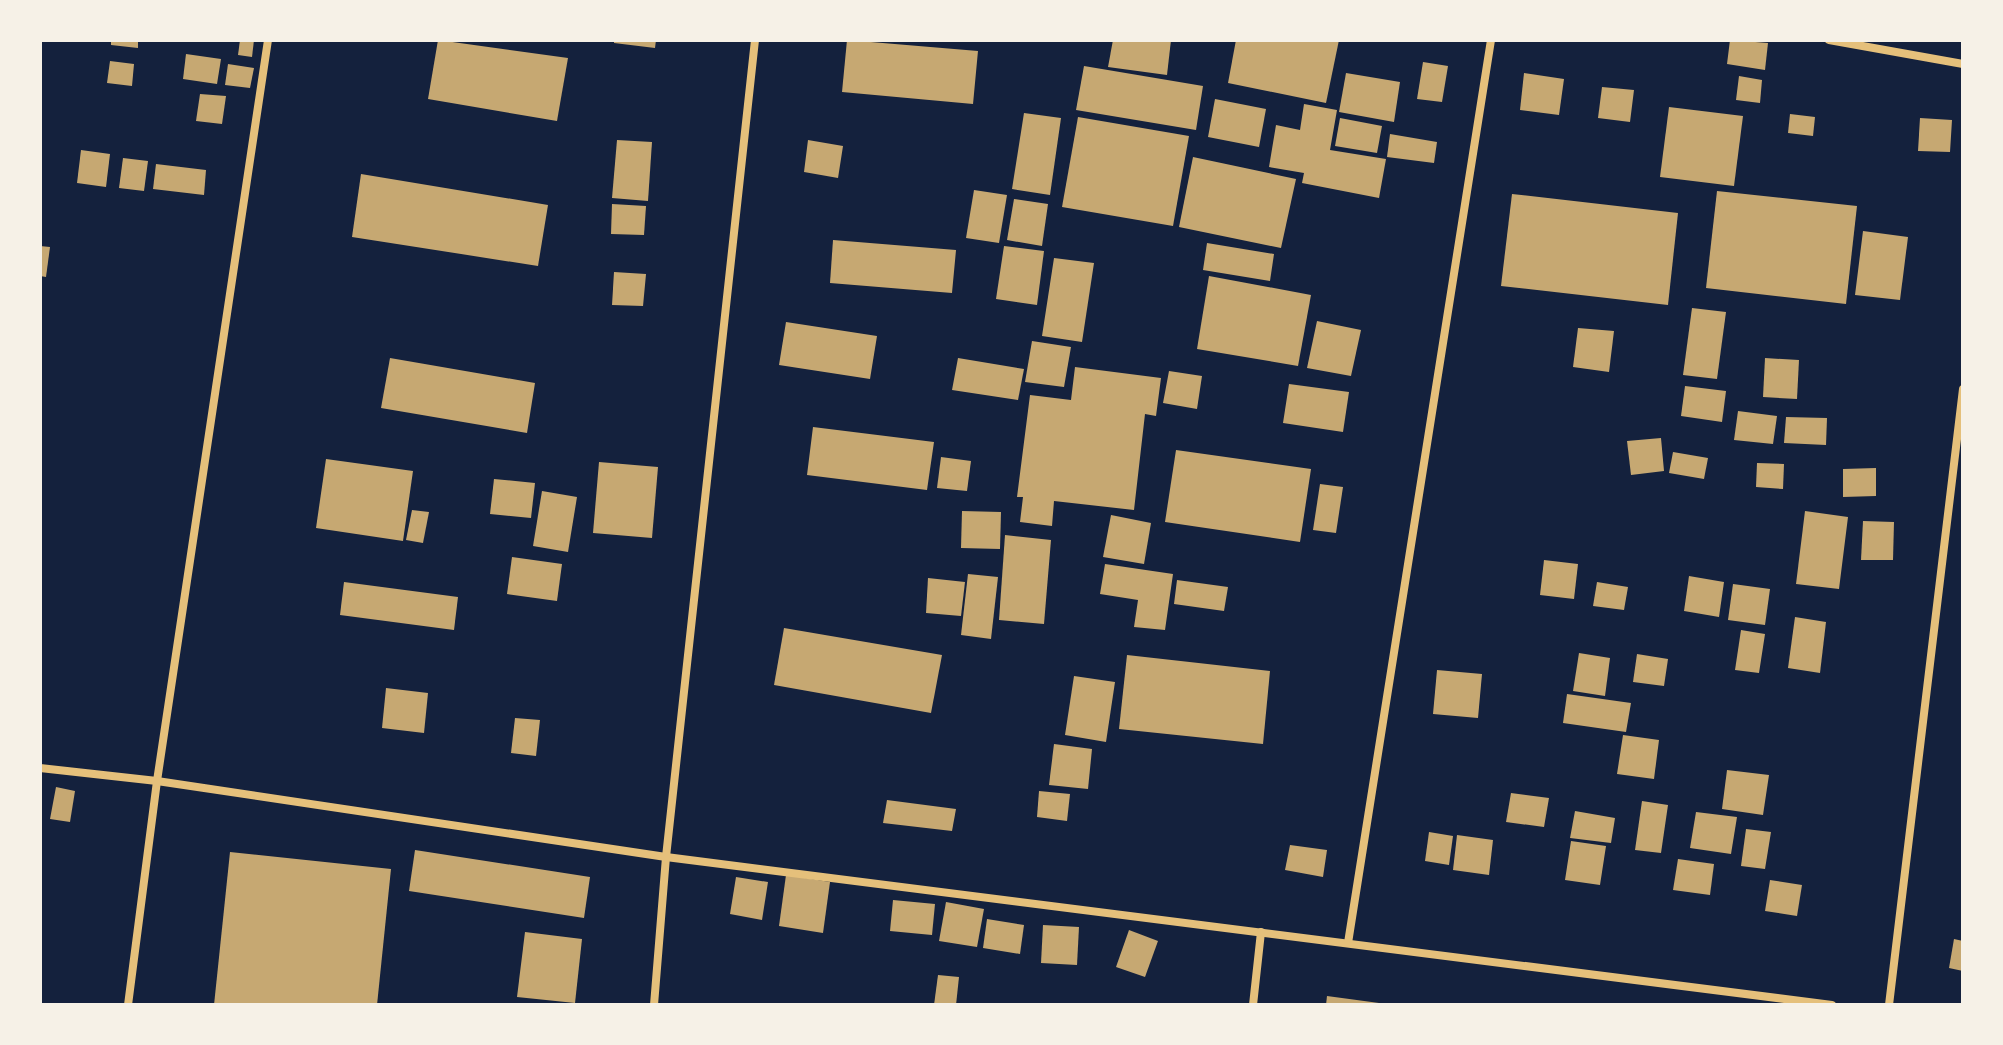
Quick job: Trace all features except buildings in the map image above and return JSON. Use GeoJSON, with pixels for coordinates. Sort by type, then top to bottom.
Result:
{"type":"FeatureCollection","features":[{"type":"Feature","properties":{"kind":"street"},"geometry":{"type":"LineString","coordinates":[[128,1005],[157,781],[268,40]]}},
{"type":"Feature","properties":{"kind":"street"},"geometry":{"type":"LineString","coordinates":[[654,1005],[666,857],[755,40]]}},
{"type":"Feature","properties":{"kind":"street"},"geometry":{"type":"LineString","coordinates":[[1348,943],[1491,40]]}},
{"type":"Feature","properties":{"kind":"street"},"geometry":{"type":"LineString","coordinates":[[1829,40],[1963,64]]}},
{"type":"Feature","properties":{"kind":"street"},"geometry":{"type":"LineString","coordinates":[[1889,1005],[1963,389]]}},
{"type":"Feature","properties":{"kind":"street"},"geometry":{"type":"LineString","coordinates":[[40,768],[157,781],[666,857],[1832,1005]]}},
{"type":"Feature","properties":{"kind":"street"},"geometry":{"type":"LineString","coordinates":[[1253,1005],[1261,932]]}}]}
